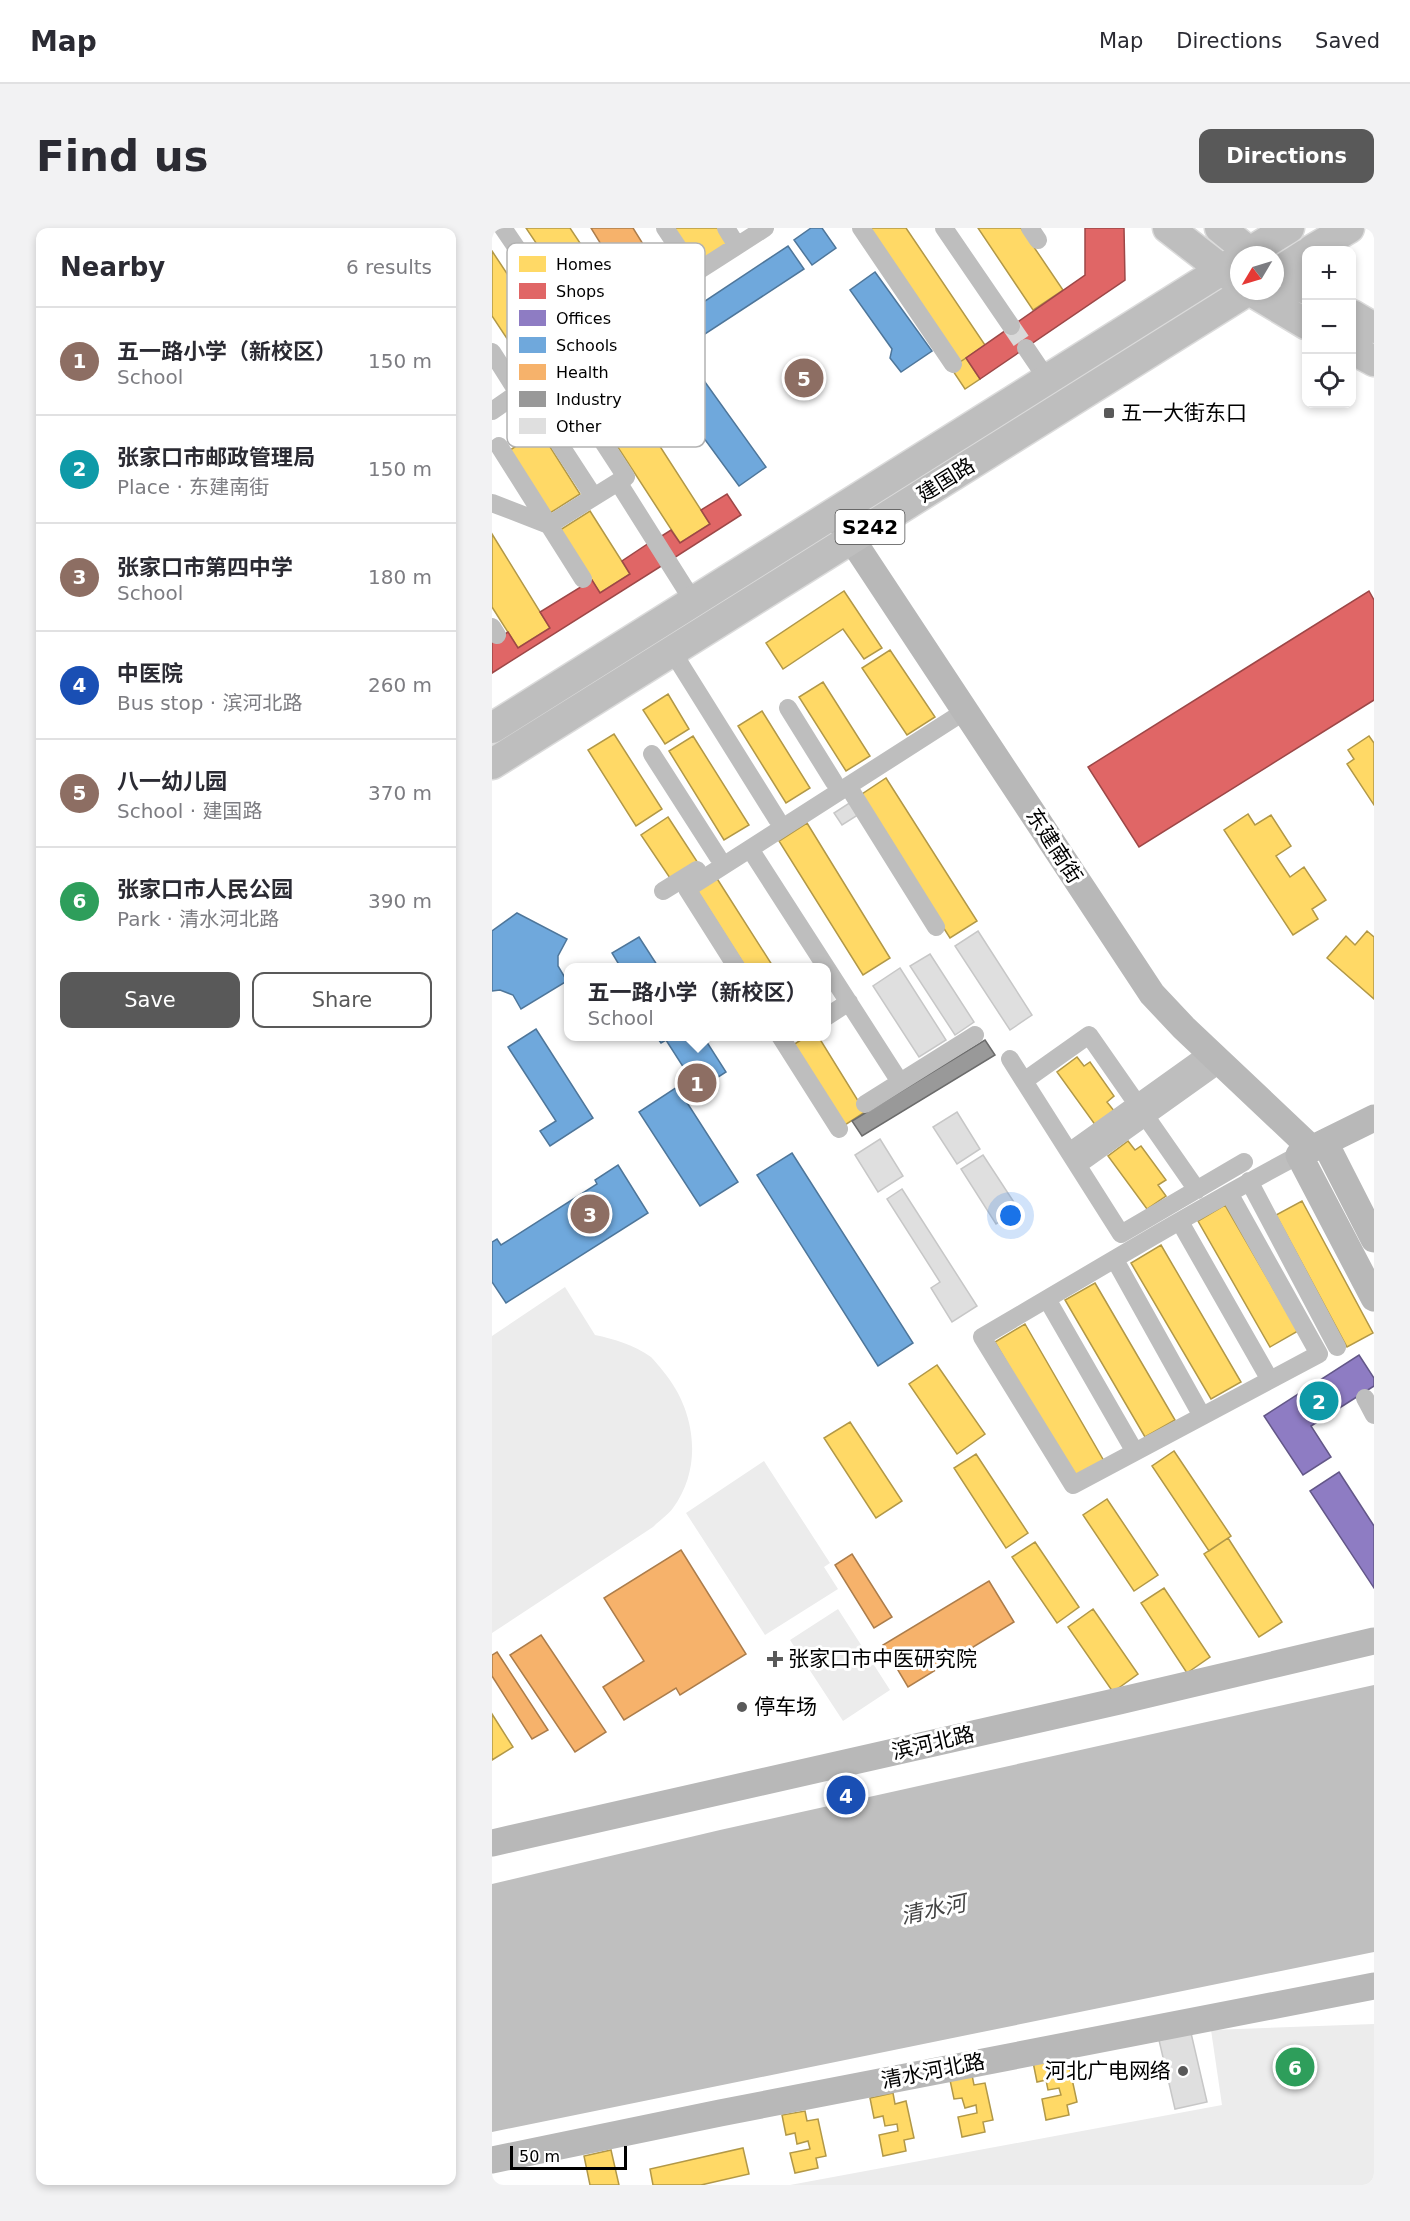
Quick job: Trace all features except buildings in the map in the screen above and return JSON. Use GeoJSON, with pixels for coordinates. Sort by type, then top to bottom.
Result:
{"type":"FeatureCollection","features":[{"type":"Feature","properties":{"kind":"main road"},"geometry":{"type":"LineString","coordinates":[[1168,228],[1230,264]]}},
{"type":"Feature","properties":{"kind":"main road"},"geometry":{"type":"LineString","coordinates":[[1220,228],[1230,248]]}},
{"type":"Feature","properties":{"kind":"main road","name":"建国路"},"geometry":{"type":"LineString","coordinates":[[1269,246],[1289,228]]}},
{"type":"Feature","properties":{"kind":"main road"},"geometry":{"type":"LineString","coordinates":[[1319,246],[1349,228]]}},
{"type":"Feature","properties":{"kind":"main road"},"geometry":{"type":"LineString","coordinates":[[1284,267],[1302,256]]}},
{"type":"Feature","properties":{"kind":"main road"},"geometry":{"type":"LineString","coordinates":[[1284,277],[1302,287]]}},
{"type":"Feature","properties":{"kind":"main road","name":"建国路"},"geometry":{"type":"LineString","coordinates":[[492,728],[1047,379],[1230,278]]}},
{"type":"Feature","properties":{"kind":"main road","name":"建国路"},"geometry":{"type":"LineString","coordinates":[[492,764],[851,539],[1230,279]]}},
{"type":"Feature","properties":{"kind":"main road"},"geometry":{"type":"LineString","coordinates":[[1277,300],[1302,321]]}},
{"type":"Feature","properties":{"kind":"main road"},"geometry":{"type":"LineString","coordinates":[[1356,317],[1374,328]]}},
{"type":"Feature","properties":{"kind":"main road"},"geometry":{"type":"LineString","coordinates":[[1356,351],[1374,361]]}},
{"type":"Feature","properties":{"kind":"street"},"geometry":{"type":"LineString","coordinates":[[503,228],[513,243]]}},
{"type":"Feature","properties":{"kind":"street"},"geometry":{"type":"LineString","coordinates":[[665,228],[675,243]]}},
{"type":"Feature","properties":{"kind":"street"},"geometry":{"type":"LineString","coordinates":[[726,228],[737,246]]}},
{"type":"Feature","properties":{"kind":"street"},"geometry":{"type":"LineString","coordinates":[[861,228],[953,364]]}},
{"type":"Feature","properties":{"kind":"street"},"geometry":{"type":"LineString","coordinates":[[944,228],[1011,326]]}},
{"type":"Feature","properties":{"kind":"street"},"geometry":{"type":"LineString","coordinates":[[705,266],[757,230]]}},
{"type":"Feature","properties":{"kind":"street"},"geometry":{"type":"LineString","coordinates":[[1026,348],[1047,379]]}},
{"type":"Feature","properties":{"kind":"street"},"geometry":{"type":"LineString","coordinates":[[492,352],[507,376]]}},
{"type":"Feature","properties":{"kind":"street"},"geometry":{"type":"LineString","coordinates":[[492,411],[507,401]]}},
{"type":"Feature","properties":{"kind":"street"},"geometry":{"type":"LineString","coordinates":[[499,446],[583,579]]}},
{"type":"Feature","properties":{"kind":"street"},"geometry":{"type":"LineString","coordinates":[[561,447],[594,497]]}},
{"type":"Feature","properties":{"kind":"street"},"geometry":{"type":"LineString","coordinates":[[549,525],[626,477],[606,447]]}},
{"type":"Feature","properties":{"kind":"street"},"geometry":{"type":"LineString","coordinates":[[618,482],[693,601]]}},
{"type":"Feature","properties":{"kind":"street"},"geometry":{"type":"LineString","coordinates":[[492,503],[549,525]]}},
{"type":"Feature","properties":{"kind":"street","name":"东建南街"},"geometry":{"type":"LineString","coordinates":[[834,512],[1152,994],[1312,1149],[1374,1239]]}},
{"type":"Feature","properties":{"kind":"street"},"geometry":{"type":"LineString","coordinates":[[672,651],[777,819]]}},
{"type":"Feature","properties":{"kind":"street"},"geometry":{"type":"LineString","coordinates":[[788,708],[936,927]]}},
{"type":"Feature","properties":{"kind":"street"},"geometry":{"type":"LineString","coordinates":[[663,891],[777,819],[964,711]]}},
{"type":"Feature","properties":{"kind":"street"},"geometry":{"type":"LineString","coordinates":[[734,963],[687,889],[750,849],[902,740]]}},
{"type":"Feature","properties":{"kind":"street"},"geometry":{"type":"LineString","coordinates":[[652,754],[718,857]]}},
{"type":"Feature","properties":{"kind":"street"},"geometry":{"type":"LineString","coordinates":[[750,849],[824,963]]}},
{"type":"Feature","properties":{"kind":"street"},"geometry":{"type":"LineString","coordinates":[[831,974],[900,1082]]}},
{"type":"Feature","properties":{"kind":"street"},"geometry":{"type":"LineString","coordinates":[[831,1014],[849,1002]]}},
{"type":"Feature","properties":{"kind":"street"},"geometry":{"type":"LineString","coordinates":[[865,1104],[975,1035]]}},
{"type":"Feature","properties":{"kind":"street"},"geometry":{"type":"LineString","coordinates":[[1023,1081],[1089,1035],[1197,1190]]}},
{"type":"Feature","properties":{"kind":"street"},"geometry":{"type":"LineString","coordinates":[[788,1041],[839,1129]]}},
{"type":"Feature","properties":{"kind":"street"},"geometry":{"type":"LineString","coordinates":[[1073,1159],[1215,1057]]}},
{"type":"Feature","properties":{"kind":"street"},"geometry":{"type":"LineString","coordinates":[[1010,1059],[1121,1234],[1244,1162]]}},
{"type":"Feature","properties":{"kind":"street"},"geometry":{"type":"LineString","coordinates":[[1229,1193],[1319,1354],[1073,1485],[982,1337],[1229,1193],[1374,1118]]}},
{"type":"Feature","properties":{"kind":"street","name":"东建南街"},"geometry":{"type":"LineString","coordinates":[[1312,1149],[1374,1298]]}},
{"type":"Feature","properties":{"kind":"street"},"geometry":{"type":"LineString","coordinates":[[1249,1182],[1337,1347]]}},
{"type":"Feature","properties":{"kind":"street"},"geometry":{"type":"LineString","coordinates":[[1180,1222],[1270,1380]]}},
{"type":"Feature","properties":{"kind":"street"},"geometry":{"type":"LineString","coordinates":[[1115,1260],[1202,1416]]}},
{"type":"Feature","properties":{"kind":"street"},"geometry":{"type":"LineString","coordinates":[[1047,1299],[1135,1452]]}},
{"type":"Feature","properties":{"kind":"street"},"geometry":{"type":"LineString","coordinates":[[1365,1398],[1374,1415]]}},
{"type":"Feature","properties":{"kind":"street","name":"滨河北路"},"geometry":{"type":"LineString","coordinates":[[492,1843],[1107,1704],[1374,1641]]}},
{"type":"Feature","properties":{"kind":"street","name":"滨河北路"},"geometry":{"type":"LineString","coordinates":[[492,1861],[1374,1660]]}},
{"type":"Feature","properties":{"kind":"street","name":"清水河北路"},"geometry":{"type":"LineString","coordinates":[[492,2160],[743,2108],[1374,1986]]}},
{"type":"Feature","properties":{"kind":"shaded area"},"geometry":{"type":"Polygon","coordinates":[[[565,1287],[595,1335],[624,1343],[651,1357],[674,1386],[688,1420],[692,1438],[689,1474],[683,1492],[673,1508],[653,1527],[492,1633],[492,1336],[565,1287]]]}},
{"type":"Feature","properties":{"kind":"shaded area"},"geometry":{"type":"Polygon","coordinates":[[[764,1461],[830,1563],[824,1567],[838,1589],[765,1635],[686,1513],[764,1461]]]}},
{"type":"Feature","properties":{"kind":"shaded area"},"geometry":{"type":"Polygon","coordinates":[[[838,1609],[890,1690],[843,1721],[790,1640],[838,1609]]]}},
{"type":"Feature","properties":{"kind":"shaded area"},"geometry":{"type":"Polygon","coordinates":[[[1374,2024],[1374,2185],[790,2185],[1222,2105],[1211,2030],[1374,2024]]]}},
{"type":"Feature","properties":{"kind":"water","name":"清水河"},"geometry":{"type":"Polygon","coordinates":[[[1374,1685],[1374,1952],[492,2132],[492,1884],[720,1830],[1374,1685]]]}},
{"type":"Feature","properties":{"kind":"tunnel"},"geometry":{"type":"LineString","coordinates":[[1011,326],[1026,348]]}},
{"type":"Feature","properties":{"kind":"place","name":"八一幼儿园"},"geometry":{"type":"Point","coordinates":[804,378]}},
{"type":"Feature","properties":{"kind":"place","name":"五一大街东口"},"geometry":{"type":"Point","coordinates":[1109,413]}},
{"type":"Feature","properties":{"kind":"place","name":"五一路小学（新校区）"},"geometry":{"type":"Point","coordinates":[697,1083]}},
{"type":"Feature","properties":{"kind":"place","name":"张家口市第四中学"},"geometry":{"type":"Point","coordinates":[590,1214]}},
{"type":"Feature","properties":{"kind":"place","name":"张家口市邮政管理局"},"geometry":{"type":"Point","coordinates":[1319,1401]}},
{"type":"Feature","properties":{"kind":"place","name":"张家口市中医研究院"},"geometry":{"type":"Point","coordinates":[775,1659]}},
{"type":"Feature","properties":{"kind":"place","name":"停车场"},"geometry":{"type":"Point","coordinates":[742,1707]}},
{"type":"Feature","properties":{"kind":"place","name":"中医院"},"geometry":{"type":"Point","coordinates":[846,1795]}},
{"type":"Feature","properties":{"kind":"place","name":"张家口市人民公园"},"geometry":{"type":"Point","coordinates":[1295,2067]}},
{"type":"Feature","properties":{"kind":"place","name":"河北广电网络"},"geometry":{"type":"Point","coordinates":[1183,2071]}}]}
